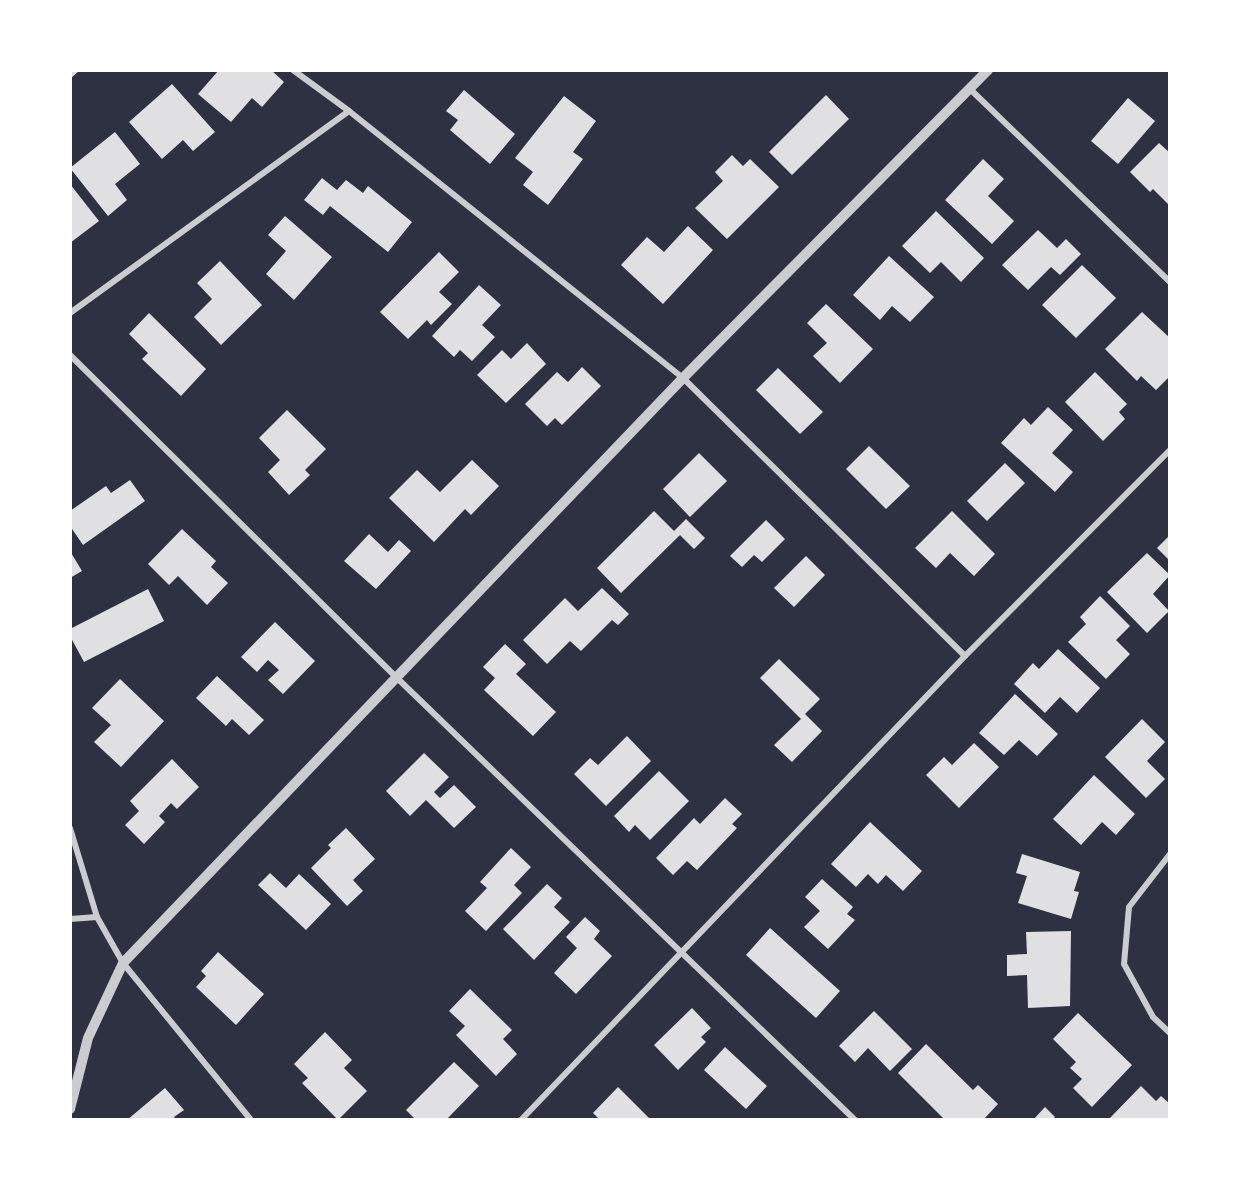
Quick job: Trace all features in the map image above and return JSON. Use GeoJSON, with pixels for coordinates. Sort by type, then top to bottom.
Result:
{"type":"FeatureCollection","features":[{"type":"Feature","properties":{"kind":"street"},"geometry":{"type":"LineString","coordinates":[[293,70],[349,111],[683,378],[965,656]]}},
{"type":"Feature","properties":{"kind":"street"},"geometry":{"type":"LineString","coordinates":[[70,1109],[88,1038],[123,963],[683,378],[988,70]]}},
{"type":"Feature","properties":{"kind":"street"},"geometry":{"type":"LineString","coordinates":[[970,89],[1170,282]]}},
{"type":"Feature","properties":{"kind":"street"},"geometry":{"type":"LineString","coordinates":[[70,313],[349,111]]}},
{"type":"Feature","properties":{"kind":"street"},"geometry":{"type":"LineString","coordinates":[[70,355],[396,677],[855,1119]]}},
{"type":"Feature","properties":{"kind":"street"},"geometry":{"type":"LineString","coordinates":[[521,1119],[965,656],[1170,450]]}},
{"type":"Feature","properties":{"kind":"street"},"geometry":{"type":"LineString","coordinates":[[70,828],[97,917],[123,963],[251,1119]]}},
{"type":"Feature","properties":{"kind":"street"},"geometry":{"type":"LineString","coordinates":[[1170,854],[1129,907],[1124,964],[1153,1017],[1170,1033]]}},
{"type":"Feature","properties":{"kind":"street"},"geometry":{"type":"LineString","coordinates":[[70,919],[97,917]]}},
{"type":"Feature","properties":{"kind":"building"},"geometry":{"type":"Polygon","coordinates":[[[70,70],[80,70],[70,79],[70,70]]]}},
{"type":"Feature","properties":{"kind":"building"},"geometry":{"type":"Polygon","coordinates":[[[219,70],[271,70],[284,82],[262,107],[252,98],[231,122],[198,94],[219,70]]]}},
{"type":"Feature","properties":{"kind":"building"},"geometry":{"type":"Polygon","coordinates":[[[172,84],[215,132],[193,151],[183,140],[162,159],[129,122],[172,84]]]}},
{"type":"Feature","properties":{"kind":"building"},"geometry":{"type":"Polygon","coordinates":[[[464,90],[515,134],[490,164],[450,130],[458,120],[446,111],[464,90]]]}},
{"type":"Feature","properties":{"kind":"building"},"geometry":{"type":"Polygon","coordinates":[[[826,95],[849,119],[792,175],[769,152],[826,95]]]}},
{"type":"Feature","properties":{"kind":"building"},"geometry":{"type":"Polygon","coordinates":[[[564,96],[596,121],[573,152],[583,159],[548,205],[523,185],[533,172],[515,158],[564,96]]]}},
{"type":"Feature","properties":{"kind":"building"},"geometry":{"type":"Polygon","coordinates":[[[1128,98],[1155,121],[1118,164],[1091,141],[1128,98]]]}},
{"type":"Feature","properties":{"kind":"building"},"geometry":{"type":"Polygon","coordinates":[[[115,132],[140,164],[115,184],[127,200],[108,216],[70,168],[115,132]]]}},
{"type":"Feature","properties":{"kind":"building"},"geometry":{"type":"Polygon","coordinates":[[[1159,143],[1170,153],[1170,206],[1153,189],[1150,192],[1130,172],[1159,143]]]}},
{"type":"Feature","properties":{"kind":"building"},"geometry":{"type":"Polygon","coordinates":[[[732,155],[743,166],[750,159],[779,187],[727,239],[695,208],[723,181],[715,172],[732,155]]]}},
{"type":"Feature","properties":{"kind":"building"},"geometry":{"type":"Polygon","coordinates":[[[983,159],[1004,179],[988,196],[1014,221],[992,244],[945,200],[983,159]]]}},
{"type":"Feature","properties":{"kind":"building"},"geometry":{"type":"Polygon","coordinates":[[[322,178],[337,190],[346,180],[363,193],[368,186],[412,222],[388,252],[330,206],[323,215],[304,200],[322,178]]]}},
{"type":"Feature","properties":{"kind":"building"},"geometry":{"type":"Polygon","coordinates":[[[70,184],[99,221],[70,243],[70,184]]]}},
{"type":"Feature","properties":{"kind":"building"},"geometry":{"type":"Polygon","coordinates":[[[936,211],[984,258],[961,282],[941,262],[930,273],[902,246],[936,211]]]}},
{"type":"Feature","properties":{"kind":"building"},"geometry":{"type":"Polygon","coordinates":[[[285,216],[332,257],[294,300],[266,274],[286,251],[268,235],[285,216]]]}},
{"type":"Feature","properties":{"kind":"building"},"geometry":{"type":"Polygon","coordinates":[[[688,226],[713,250],[663,304],[621,265],[647,237],[664,252],[688,226]]]}},
{"type":"Feature","properties":{"kind":"building"},"geometry":{"type":"Polygon","coordinates":[[[1038,230],[1057,248],[1066,239],[1081,254],[1060,275],[1051,267],[1028,290],[1002,265],[1038,230]]]}},
{"type":"Feature","properties":{"kind":"building"},"geometry":{"type":"Polygon","coordinates":[[[439,252],[459,272],[439,292],[452,304],[431,325],[427,320],[408,339],[380,312],[439,252]]]}},
{"type":"Feature","properties":{"kind":"building"},"geometry":{"type":"Polygon","coordinates":[[[889,256],[934,297],[910,322],[892,306],[880,320],[853,295],[889,256]]]}},
{"type":"Feature","properties":{"kind":"building"},"geometry":{"type":"Polygon","coordinates":[[[220,261],[262,305],[221,345],[194,317],[212,299],[197,283],[220,261]]]}},
{"type":"Feature","properties":{"kind":"building"},"geometry":{"type":"Polygon","coordinates":[[[1082,265],[1116,298],[1076,338],[1042,305],[1082,265]]]}},
{"type":"Feature","properties":{"kind":"building"},"geometry":{"type":"Polygon","coordinates":[[[479,285],[501,305],[482,325],[495,337],[472,361],[460,350],[454,357],[432,336],[479,285]]]}},
{"type":"Feature","properties":{"kind":"building"},"geometry":{"type":"Polygon","coordinates":[[[826,304],[873,349],[840,383],[813,356],[827,343],[807,323],[826,304]]]}},
{"type":"Feature","properties":{"kind":"building"},"geometry":{"type":"Polygon","coordinates":[[[1142,312],[1170,338],[1170,376],[1156,390],[1141,376],[1137,381],[1105,349],[1142,312]]]}},
{"type":"Feature","properties":{"kind":"building"},"geometry":{"type":"Polygon","coordinates":[[[149,313],[206,369],[181,396],[142,359],[148,353],[129,334],[149,313]]]}},
{"type":"Feature","properties":{"kind":"building"},"geometry":{"type":"Polygon","coordinates":[[[527,343],[546,364],[506,403],[477,375],[502,350],[511,359],[527,343]]]}},
{"type":"Feature","properties":{"kind":"building"},"geometry":{"type":"Polygon","coordinates":[[[582,367],[601,386],[562,425],[555,418],[547,426],[525,404],[557,372],[568,382],[582,367]]]}},
{"type":"Feature","properties":{"kind":"building"},"geometry":{"type":"Polygon","coordinates":[[[778,368],[823,412],[800,434],[756,390],[778,368]]]}},
{"type":"Feature","properties":{"kind":"building"},"geometry":{"type":"Polygon","coordinates":[[[1095,372],[1127,404],[1119,412],[1125,419],[1103,441],[1065,402],[1095,372]]]}},
{"type":"Feature","properties":{"kind":"building"},"geometry":{"type":"Polygon","coordinates":[[[1048,407],[1073,430],[1052,453],[1073,472],[1055,492],[1001,443],[1024,418],[1031,425],[1048,407]]]}},
{"type":"Feature","properties":{"kind":"building"},"geometry":{"type":"Polygon","coordinates":[[[287,410],[326,449],[305,470],[310,475],[289,495],[268,472],[280,460],[259,438],[287,410]]]}},
{"type":"Feature","properties":{"kind":"building"},"geometry":{"type":"Polygon","coordinates":[[[869,446],[910,486],[886,509],[846,469],[869,446]]]}},
{"type":"Feature","properties":{"kind":"building"},"geometry":{"type":"Polygon","coordinates":[[[699,453],[727,481],[690,517],[663,489],[699,453]]]}},
{"type":"Feature","properties":{"kind":"building"},"geometry":{"type":"Polygon","coordinates":[[[472,460],[499,486],[471,515],[465,509],[434,542],[389,498],[417,470],[440,492],[472,460]]]}},
{"type":"Feature","properties":{"kind":"building"},"geometry":{"type":"Polygon","coordinates":[[[1005,463],[1025,483],[987,521],[967,501],[1005,463]]]}},
{"type":"Feature","properties":{"kind":"building"},"geometry":{"type":"Polygon","coordinates":[[[130,480],[145,501],[83,545],[70,526],[70,511],[106,486],[111,493],[130,480]]]}},
{"type":"Feature","properties":{"kind":"building"},"geometry":{"type":"Polygon","coordinates":[[[654,511],[674,531],[686,519],[705,538],[694,549],[680,535],[621,593],[597,568],[654,511]]]}},
{"type":"Feature","properties":{"kind":"building"},"geometry":{"type":"Polygon","coordinates":[[[952,511],[995,554],[974,576],[950,553],[936,568],[915,548],[952,511]]]}},
{"type":"Feature","properties":{"kind":"building"},"geometry":{"type":"Polygon","coordinates":[[[766,520],[785,539],[762,562],[754,555],[742,567],[730,556],[766,520]]]}},
{"type":"Feature","properties":{"kind":"building"},"geometry":{"type":"Polygon","coordinates":[[[182,529],[216,561],[211,567],[228,583],[207,605],[178,576],[169,585],[148,564],[182,529]]]}},
{"type":"Feature","properties":{"kind":"building"},"geometry":{"type":"Polygon","coordinates":[[[369,534],[388,552],[399,540],[411,551],[376,589],[344,561],[369,534]]]}},
{"type":"Feature","properties":{"kind":"building"},"geometry":{"type":"Polygon","coordinates":[[[1170,535],[1170,561],[1157,548],[1170,535]]]}},
{"type":"Feature","properties":{"kind":"building"},"geometry":{"type":"Polygon","coordinates":[[[70,551],[82,571],[70,578],[70,551]]]}},
{"type":"Feature","properties":{"kind":"building"},"geometry":{"type":"Polygon","coordinates":[[[1147,553],[1170,575],[1153,594],[1169,611],[1147,633],[1107,592],[1147,553]]]}},
{"type":"Feature","properties":{"kind":"building"},"geometry":{"type":"Polygon","coordinates":[[[806,556],[825,575],[794,607],[774,588],[806,556]]]}},
{"type":"Feature","properties":{"kind":"building"},"geometry":{"type":"Polygon","coordinates":[[[602,588],[629,614],[618,625],[612,620],[581,651],[570,641],[547,664],[523,640],[565,598],[578,611],[602,588]]]}},
{"type":"Feature","properties":{"kind":"building"},"geometry":{"type":"Polygon","coordinates":[[[148,589],[164,621],[84,662],[70,636],[70,629],[148,589]]]}},
{"type":"Feature","properties":{"kind":"building"},"geometry":{"type":"Polygon","coordinates":[[[1100,596],[1130,626],[1116,640],[1130,654],[1106,679],[1068,642],[1086,624],[1080,617],[1100,596]]]}},
{"type":"Feature","properties":{"kind":"building"},"geometry":{"type":"Polygon","coordinates":[[[275,622],[315,661],[283,694],[268,680],[279,670],[268,660],[257,672],[241,657],[275,622]]]}},
{"type":"Feature","properties":{"kind":"building"},"geometry":{"type":"Polygon","coordinates":[[[505,644],[526,664],[516,674],[556,712],[533,736],[484,690],[495,678],[483,667],[505,644]]]}},
{"type":"Feature","properties":{"kind":"building"},"geometry":{"type":"Polygon","coordinates":[[[1058,649],[1100,688],[1077,713],[1060,697],[1045,713],[1014,684],[1033,663],[1039,669],[1058,649]]]}},
{"type":"Feature","properties":{"kind":"building"},"geometry":{"type":"Polygon","coordinates":[[[779,659],[820,699],[805,714],[822,731],[792,762],[774,745],[801,719],[760,678],[779,659]]]}},
{"type":"Feature","properties":{"kind":"building"},"geometry":{"type":"Polygon","coordinates":[[[217,676],[264,720],[249,735],[232,719],[226,726],[196,698],[217,676]]]}},
{"type":"Feature","properties":{"kind":"building"},"geometry":{"type":"Polygon","coordinates":[[[120,679],[164,721],[121,767],[94,742],[111,725],[92,708],[120,679]]]}},
{"type":"Feature","properties":{"kind":"building"},"geometry":{"type":"Polygon","coordinates":[[[1015,694],[1058,734],[1037,756],[1019,740],[1004,755],[979,733],[1015,694]]]}},
{"type":"Feature","properties":{"kind":"building"},"geometry":{"type":"Polygon","coordinates":[[[1142,719],[1165,742],[1147,761],[1165,779],[1146,798],[1105,757],[1142,719]]]}},
{"type":"Feature","properties":{"kind":"building"},"geometry":{"type":"Polygon","coordinates":[[[627,736],[651,761],[606,806],[574,774],[590,758],[598,765],[627,736]]]}},
{"type":"Feature","properties":{"kind":"building"},"geometry":{"type":"Polygon","coordinates":[[[974,743],[999,767],[959,808],[926,775],[944,757],[952,765],[974,743]]]}},
{"type":"Feature","properties":{"kind":"building"},"geometry":{"type":"Polygon","coordinates":[[[424,753],[449,777],[434,792],[440,798],[454,785],[476,807],[454,828],[426,800],[410,816],[386,791],[424,753]]]}},
{"type":"Feature","properties":{"kind":"building"},"geometry":{"type":"Polygon","coordinates":[[[172,759],[199,787],[177,809],[171,803],[159,816],[165,822],[144,844],[125,825],[139,811],[130,801],[172,759]]]}},
{"type":"Feature","properties":{"kind":"building"},"geometry":{"type":"Polygon","coordinates":[[[659,771],[689,801],[650,840],[635,825],[629,832],[614,816],[659,771]]]}},
{"type":"Feature","properties":{"kind":"building"},"geometry":{"type":"Polygon","coordinates":[[[1094,775],[1135,814],[1116,835],[1102,822],[1081,845],[1053,819],[1094,775]]]}},
{"type":"Feature","properties":{"kind":"building"},"geometry":{"type":"Polygon","coordinates":[[[725,798],[742,814],[732,824],[737,828],[697,870],[687,861],[673,875],[656,858],[694,818],[700,824],[725,798]]]}},
{"type":"Feature","properties":{"kind":"building"},"geometry":{"type":"Polygon","coordinates":[[[870,822],[922,871],[903,891],[886,875],[878,884],[868,874],[856,887],[831,864],[870,822]]]}},
{"type":"Feature","properties":{"kind":"building"},"geometry":{"type":"Polygon","coordinates":[[[346,828],[375,859],[353,880],[363,891],[347,906],[311,868],[331,848],[328,845],[346,828]]]}},
{"type":"Feature","properties":{"kind":"building"},"geometry":{"type":"Polygon","coordinates":[[[511,848],[531,867],[514,885],[522,893],[486,931],[465,911],[487,888],[480,882],[511,848]]]}},
{"type":"Feature","properties":{"kind":"building"},"geometry":{"type":"Polygon","coordinates":[[[1022,854],[1080,872],[1074,891],[1079,892],[1071,919],[1018,903],[1027,876],[1016,873],[1022,854]]]}},
{"type":"Feature","properties":{"kind":"building"},"geometry":{"type":"Polygon","coordinates":[[[270,873],[286,888],[299,874],[331,904],[306,930],[258,885],[270,873]]]}},
{"type":"Feature","properties":{"kind":"building"},"geometry":{"type":"Polygon","coordinates":[[[822,879],[853,907],[847,914],[855,920],[828,949],[804,927],[820,911],[805,897],[822,879]]]}},
{"type":"Feature","properties":{"kind":"building"},"geometry":{"type":"Polygon","coordinates":[[[547,884],[562,898],[554,907],[570,922],[534,960],[503,929],[547,884]]]}},
{"type":"Feature","properties":{"kind":"building"},"geometry":{"type":"Polygon","coordinates":[[[585,917],[600,931],[594,939],[612,956],[576,994],[554,973],[577,948],[566,937],[585,917]]]}},
{"type":"Feature","properties":{"kind":"building"},"geometry":{"type":"Polygon","coordinates":[[[770,928],[840,991],[816,1018],[746,955],[770,928]]]}},
{"type":"Feature","properties":{"kind":"building"},"geometry":{"type":"Polygon","coordinates":[[[1071,931],[1070,1006],[1028,1008],[1027,975],[1007,976],[1007,955],[1027,954],[1026,932],[1071,931]]]}},
{"type":"Feature","properties":{"kind":"building"},"geometry":{"type":"Polygon","coordinates":[[[218,952],[264,994],[236,1025],[196,987],[206,976],[201,971],[218,952]]]}},
{"type":"Feature","properties":{"kind":"building"},"geometry":{"type":"Polygon","coordinates":[[[470,989],[512,1030],[503,1039],[517,1054],[496,1076],[456,1035],[465,1026],[449,1011],[470,989]]]}},
{"type":"Feature","properties":{"kind":"building"},"geometry":{"type":"Polygon","coordinates":[[[692,1008],[711,1028],[701,1037],[706,1042],[678,1070],[654,1045],[692,1008]]]}},
{"type":"Feature","properties":{"kind":"building"},"geometry":{"type":"Polygon","coordinates":[[[874,1011],[912,1049],[890,1071],[868,1048],[855,1062],[839,1046],[874,1011]]]}},
{"type":"Feature","properties":{"kind":"building"},"geometry":{"type":"Polygon","coordinates":[[[1078,1013],[1132,1065],[1092,1107],[1073,1088],[1082,1079],[1070,1068],[1076,1062],[1053,1039],[1078,1013]]]}},
{"type":"Feature","properties":{"kind":"building"},"geometry":{"type":"Polygon","coordinates":[[[325,1032],[352,1060],[344,1068],[367,1091],[338,1120],[302,1083],[308,1078],[294,1064],[325,1032]]]}},
{"type":"Feature","properties":{"kind":"building"},"geometry":{"type":"Polygon","coordinates":[[[926,1044],[973,1090],[978,1085],[998,1104],[983,1120],[945,1120],[898,1073],[926,1044]]]}},
{"type":"Feature","properties":{"kind":"building"},"geometry":{"type":"Polygon","coordinates":[[[725,1047],[767,1086],[746,1109],[704,1070],[725,1047]]]}},
{"type":"Feature","properties":{"kind":"building"},"geometry":{"type":"Polygon","coordinates":[[[454,1062],[479,1086],[446,1120],[416,1120],[406,1110],[454,1062]]]}},
{"type":"Feature","properties":{"kind":"building"},"geometry":{"type":"Polygon","coordinates":[[[1141,1086],[1156,1101],[1161,1096],[1170,1104],[1170,1120],[1108,1120],[1141,1086]]]}},
{"type":"Feature","properties":{"kind":"building"},"geometry":{"type":"Polygon","coordinates":[[[618,1087],[651,1120],[600,1120],[593,1113],[618,1087]]]}},
{"type":"Feature","properties":{"kind":"building"},"geometry":{"type":"Polygon","coordinates":[[[165,1088],[184,1110],[174,1117],[176,1120],[127,1120],[165,1088]]]}},
{"type":"Feature","properties":{"kind":"building"},"geometry":{"type":"Polygon","coordinates":[[[1045,1107],[1055,1117],[1052,1120],[1033,1120],[1045,1107]]]}}]}
